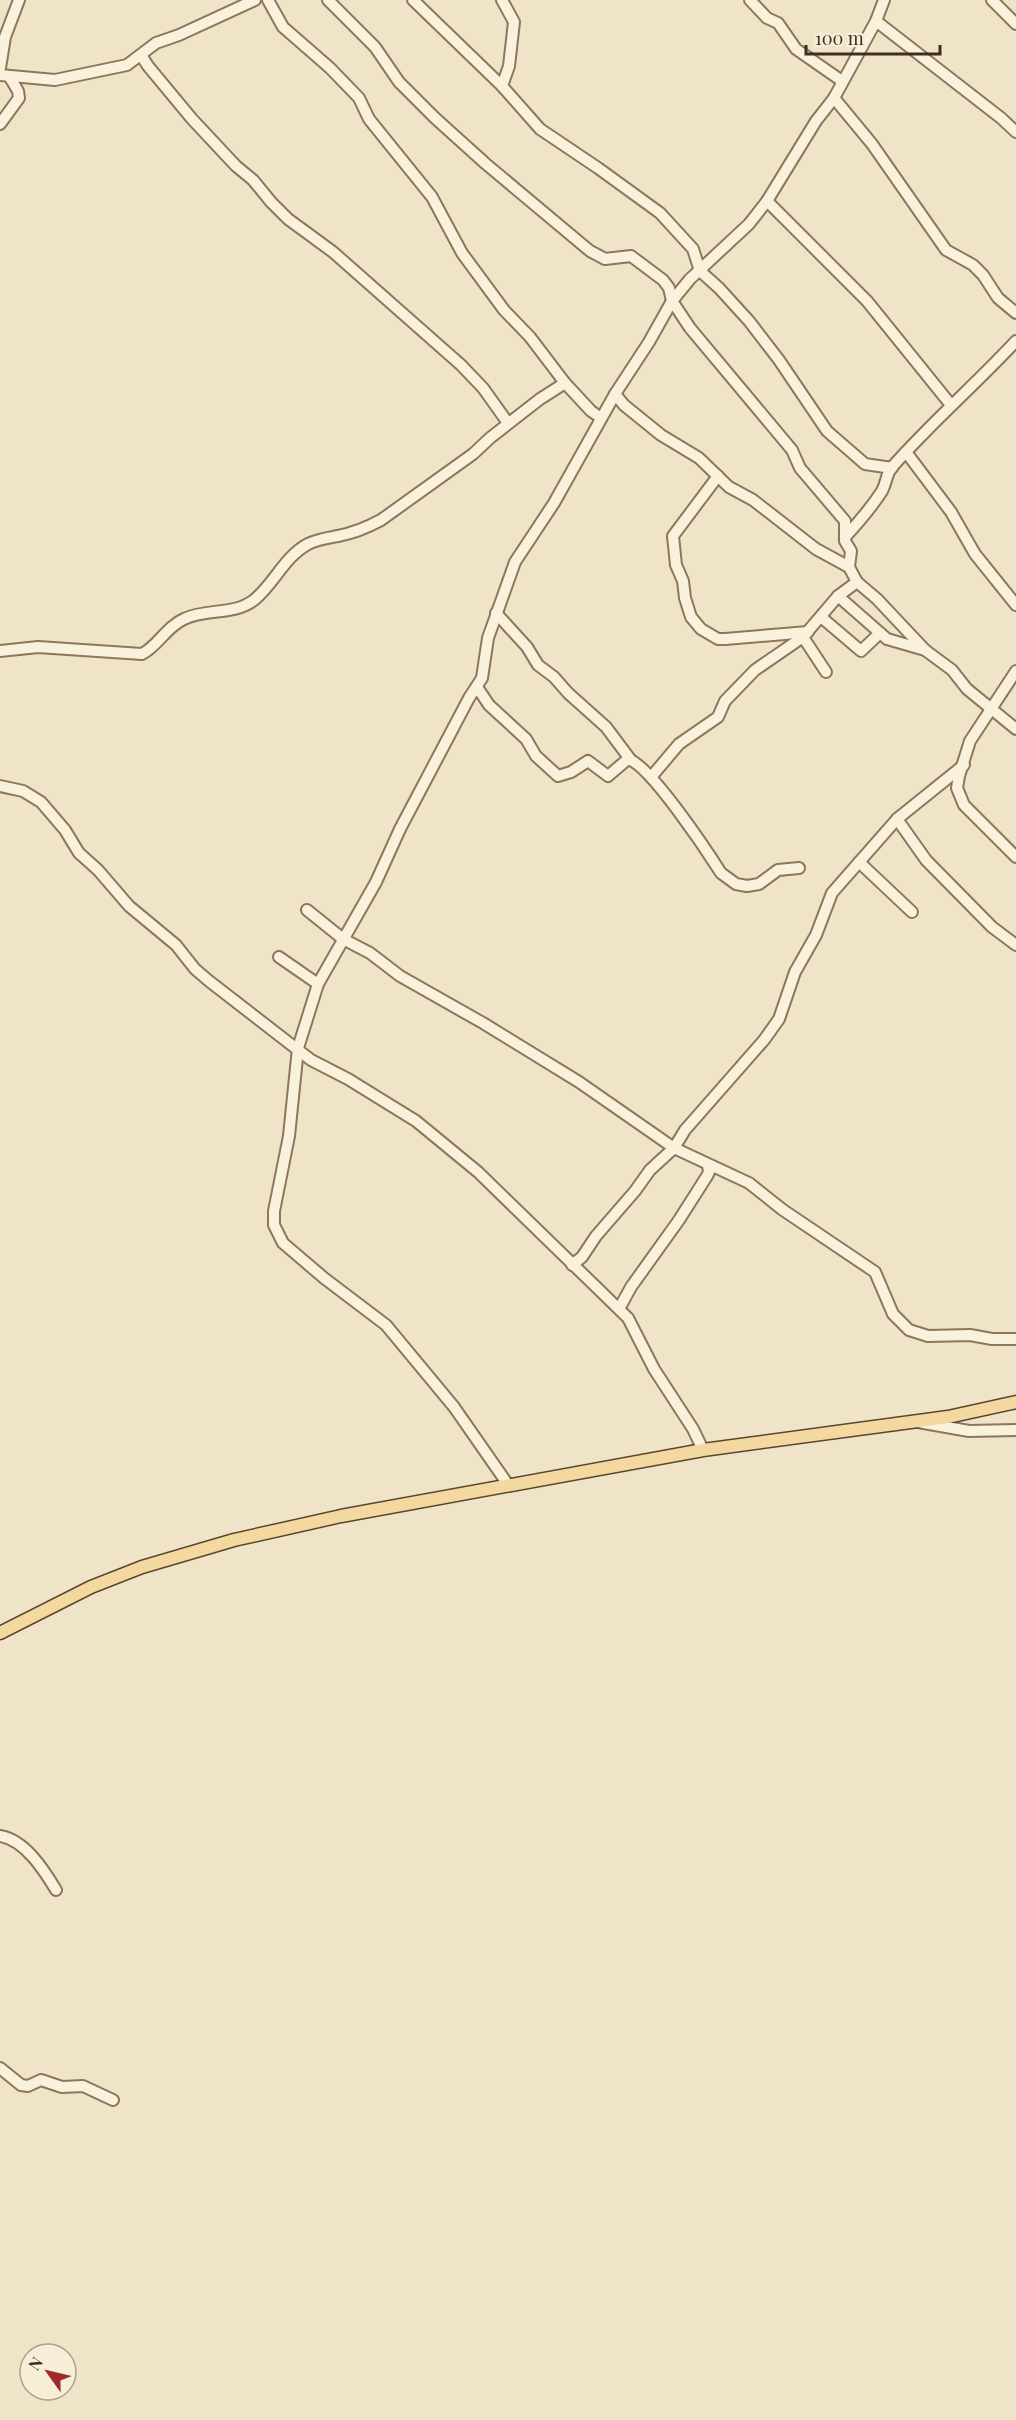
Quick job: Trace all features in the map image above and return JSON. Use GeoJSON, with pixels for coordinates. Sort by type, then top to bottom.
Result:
{"type":"FeatureCollection","features":[{"type":"Feature","properties":{"kind":"main road"},"geometry":{"type":"LineString","coordinates":[[0,1633],[101,1583],[142,1567],[234,1540],[341,1516],[703,1450],[916,1422],[1016,1402]]}},
{"type":"Feature","properties":{"kind":"street"},"geometry":{"type":"LineString","coordinates":[[0,124],[19,98],[18,92],[3,73],[5,37],[19,0]]}},
{"type":"Feature","properties":{"kind":"street"},"geometry":{"type":"LineString","coordinates":[[3,73],[55,80],[127,65],[156,43],[179,35],[255,0]]}},
{"type":"Feature","properties":{"kind":"street"},"geometry":{"type":"LineString","coordinates":[[268,0],[283,27],[330,68],[359,98],[369,119],[432,197],[469,263],[504,310],[530,337],[565,383],[591,411],[601,418]]}},
{"type":"Feature","properties":{"kind":"street"},"geometry":{"type":"LineString","coordinates":[[328,0],[375,47],[399,82],[468,149],[590,251],[605,259],[631,256],[663,280],[669,288],[672,301],[690,328],[792,450],[800,468],[845,521],[844,537],[851,551],[849,567]]}},
{"type":"Feature","properties":{"kind":"street"},"geometry":{"type":"LineString","coordinates":[[413,0],[502,86],[540,129],[660,213],[693,249],[700,271],[726,296],[773,352],[827,431],[865,464],[892,468]]}},
{"type":"Feature","properties":{"kind":"street"},"geometry":{"type":"LineString","coordinates":[[502,0],[514,22],[509,66],[502,86]]}},
{"type":"Feature","properties":{"kind":"street"},"geometry":{"type":"LineString","coordinates":[[750,0],[767,18],[779,25],[796,49],[843,81]]}},
{"type":"Feature","properties":{"kind":"street"},"geometry":{"type":"LineString","coordinates":[[509,1486],[454,1407],[386,1325],[324,1278],[278,1237],[273,1219],[289,1136],[298,1048],[318,984],[375,882],[400,829],[469,698],[482,678],[488,638],[515,562],[554,503],[615,393],[649,342],[672,301],[749,224],[766,201],[816,121],[834,98],[885,0]]}},
{"type":"Feature","properties":{"kind":"street"},"geometry":{"type":"LineString","coordinates":[[992,0],[1016,24]]}},
{"type":"Feature","properties":{"kind":"street"},"geometry":{"type":"LineString","coordinates":[[876,21],[1016,132]]}},
{"type":"Feature","properties":{"kind":"street"},"geometry":{"type":"LineString","coordinates":[[141,55],[147,66],[192,119],[236,166],[253,180],[271,202],[288,219],[333,252],[461,365],[483,388],[507,423]]}},
{"type":"Feature","properties":{"kind":"street"},"geometry":{"type":"LineString","coordinates":[[834,98],[872,144],[946,250],[973,266],[983,275],[998,298],[1016,313]]}},
{"type":"Feature","properties":{"kind":"street"},"geometry":{"type":"LineString","coordinates":[[766,201],[867,302],[951,405]]}},
{"type":"Feature","properties":{"kind":"street"},"geometry":{"type":"LineString","coordinates":[[844,537],[863,519],[883,488],[892,468],[906,452],[1016,341]]}},
{"type":"Feature","properties":{"kind":"street"},"geometry":{"type":"LineString","coordinates":[[0,651],[38,647],[142,654],[164,632],[181,620],[246,605],[258,596],[286,562],[306,545],[328,536],[366,528],[381,520],[443,473],[473,454],[507,423],[565,383]]}},
{"type":"Feature","properties":{"kind":"street"},"geometry":{"type":"LineString","coordinates":[[615,393],[624,405],[665,438],[699,458],[729,487],[753,500],[816,549],[849,567],[857,582],[884,605],[925,650],[952,670],[967,689],[1016,729]]}},
{"type":"Feature","properties":{"kind":"street"},"geometry":{"type":"LineString","coordinates":[[906,452],[951,512],[975,554],[1016,605]]}},
{"type":"Feature","properties":{"kind":"street"},"geometry":{"type":"LineString","coordinates":[[718,476],[674,536],[676,565],[683,581],[691,617],[701,629],[718,639],[806,634]]}},
{"type":"Feature","properties":{"kind":"street"},"geometry":{"type":"LineString","coordinates":[[652,776],[679,744],[718,717],[725,700],[755,670],[806,634],[838,596],[857,582]]}},
{"type":"Feature","properties":{"kind":"street"},"geometry":{"type":"LineString","coordinates":[[838,596],[890,640],[925,650]]}},
{"type":"Feature","properties":{"kind":"street"},"geometry":{"type":"LineString","coordinates":[[496,613],[527,647],[538,664],[606,727],[630,759],[652,776],[721,873],[729,880],[742,886],[753,886],[778,870],[799,868]]}},
{"type":"Feature","properties":{"kind":"street"},"geometry":{"type":"LineString","coordinates":[[821,617],[861,651],[880,633]]}},
{"type":"Feature","properties":{"kind":"street"},"geometry":{"type":"LineString","coordinates":[[806,634],[826,672]]}},
{"type":"Feature","properties":{"kind":"street"},"geometry":{"type":"LineString","coordinates":[[1016,671],[970,741],[957,788],[960,798],[1016,857]]}},
{"type":"Feature","properties":{"kind":"street"},"geometry":{"type":"LineString","coordinates":[[477,687],[489,705],[526,739],[536,756],[558,776],[571,772],[588,760],[609,776],[630,759]]}},
{"type":"Feature","properties":{"kind":"street"},"geometry":{"type":"LineString","coordinates":[[572,1265],[582,1257],[650,1170],[674,1148],[685,1130],[764,1040],[779,1019],[795,972],[816,935],[832,893],[897,819],[964,765]]}},
{"type":"Feature","properties":{"kind":"street"},"geometry":{"type":"LineString","coordinates":[[0,786],[23,791],[41,802],[65,830],[79,853],[98,870],[135,912],[176,945],[195,969],[209,981],[319,1065],[348,1079],[430,1131],[478,1172],[628,1318],[654,1368],[703,1450]]}},
{"type":"Feature","properties":{"kind":"street"},"geometry":{"type":"LineString","coordinates":[[897,819],[926,860],[992,927],[1016,945]]}},
{"type":"Feature","properties":{"kind":"street"},"geometry":{"type":"LineString","coordinates":[[859,862],[912,912]]}},
{"type":"Feature","properties":{"kind":"street"},"geometry":{"type":"LineString","coordinates":[[307,910],[343,939],[370,953],[413,984],[483,1023],[579,1082],[674,1148],[749,1183],[783,1210],[872,1269],[878,1276],[893,1314],[909,1330],[928,1336],[970,1335],[992,1339],[1016,1339]]}},
{"type":"Feature","properties":{"kind":"street"},"geometry":{"type":"LineString","coordinates":[[279,957],[318,984]]}},
{"type":"Feature","properties":{"kind":"street"},"geometry":{"type":"LineString","coordinates":[[619,1309],[631,1287],[707,1176],[708,1165]]}},
{"type":"Feature","properties":{"kind":"street"},"geometry":{"type":"LineString","coordinates":[[916,1422],[969,1431],[1016,1429]]}},
{"type":"Feature","properties":{"kind":"street"},"geometry":{"type":"LineString","coordinates":[[0,1836],[11,1839],[22,1846],[47,1874],[56,1890]]}},
{"type":"Feature","properties":{"kind":"street"},"geometry":{"type":"LineString","coordinates":[[0,2068],[21,2085],[28,2086],[41,2080],[62,2087],[83,2086],[113,2100]]}}]}
